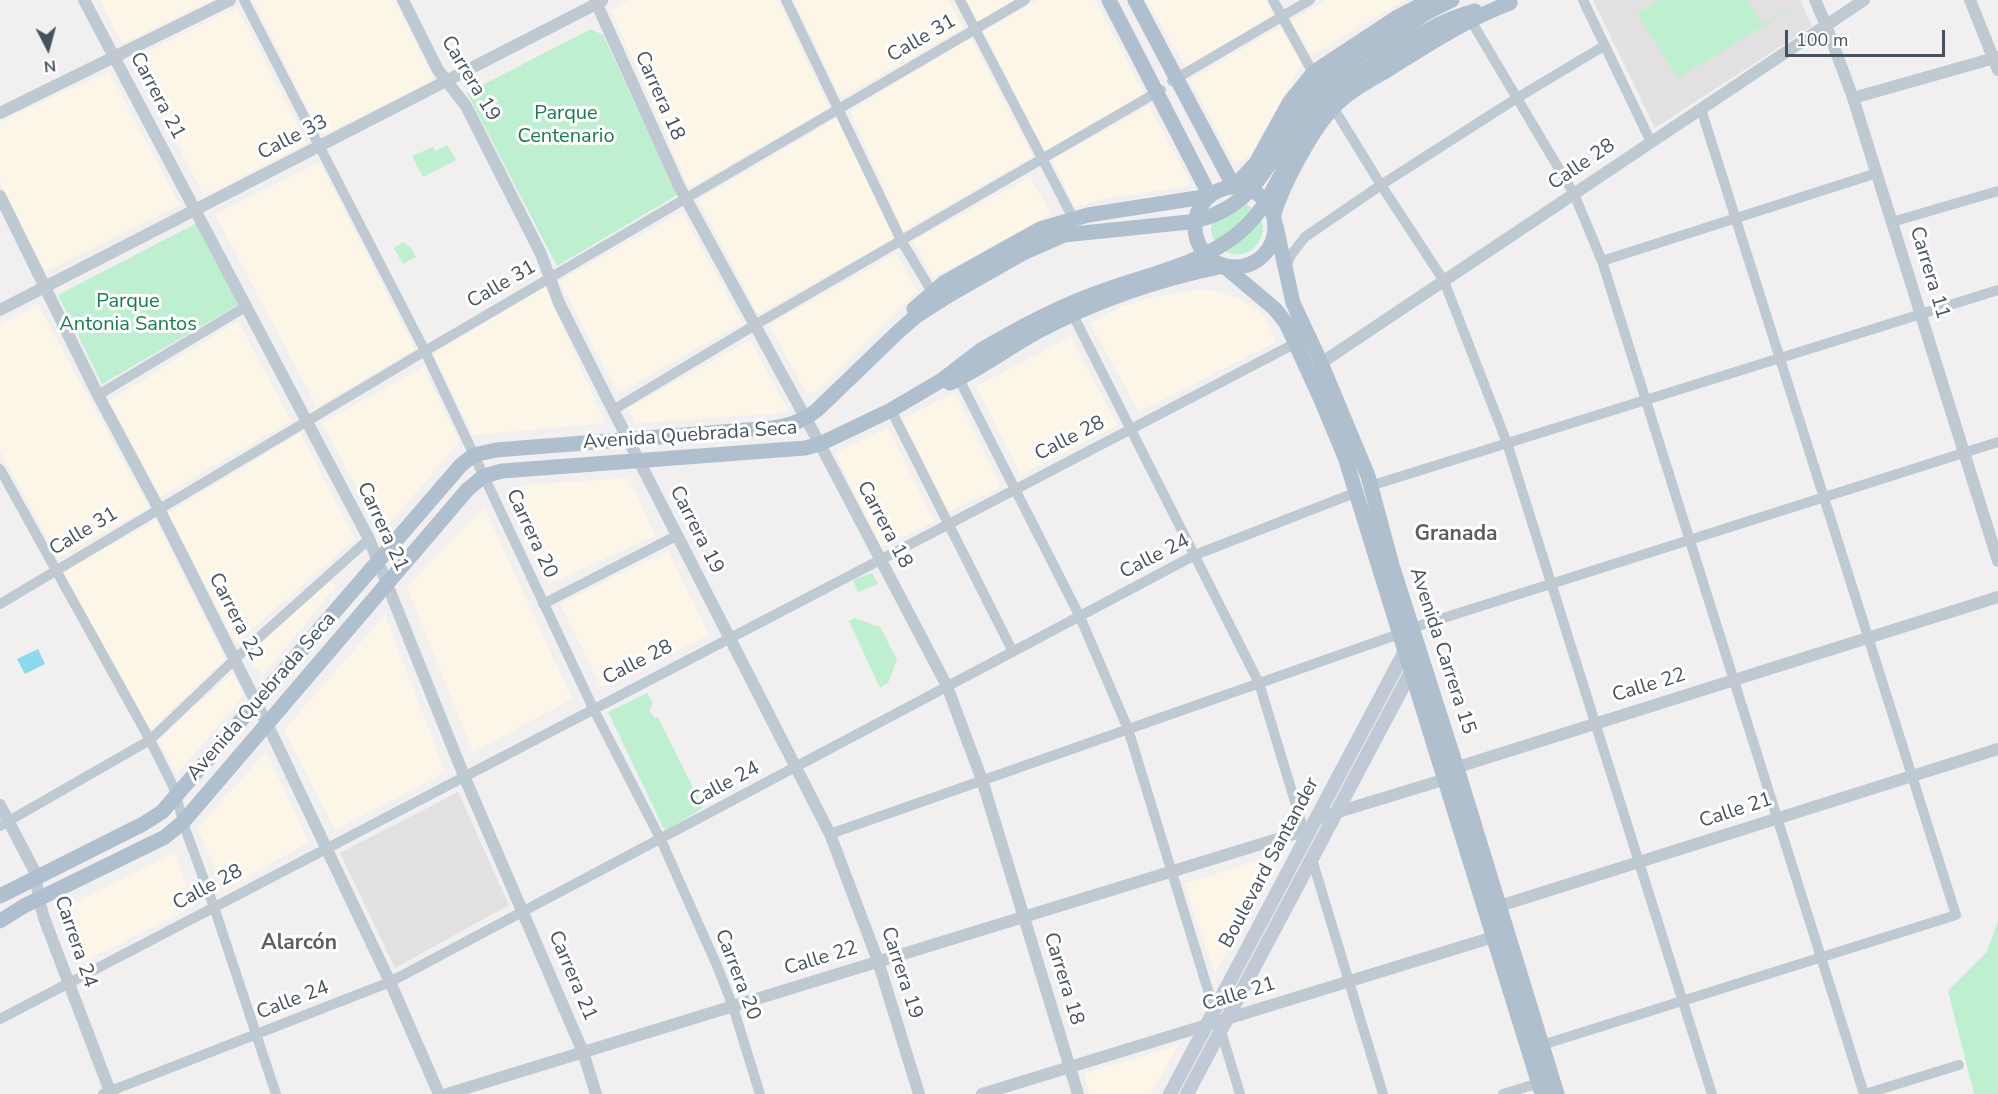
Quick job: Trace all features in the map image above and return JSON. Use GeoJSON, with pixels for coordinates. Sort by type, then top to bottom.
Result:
{"type":"FeatureCollection","features":[{"type":"Feature","properties":{"kind":"main road"},"geometry":{"type":"LineString","coordinates":[[1109,0],[1159,91],[1210,196]]}},
{"type":"Feature","properties":{"kind":"main road"},"geometry":{"type":"LineString","coordinates":[[1135,0],[1175,80],[1234,187]]}},
{"type":"Feature","properties":{"kind":"main road"},"geometry":{"type":"LineString","coordinates":[[1234,187],[1256,163],[1289,103],[1313,73],[1396,18],[1430,0]]}},
{"type":"Feature","properties":{"kind":"main road","name":"Avenida Quebrada Seca"},"geometry":{"type":"LineString","coordinates":[[0,921],[24,906],[165,837],[183,822],[468,489],[484,476],[502,471],[795,450],[819,444],[891,410],[942,380],[1016,329],[1059,308],[1107,289],[1192,260],[1227,242],[1242,230],[1259,210],[1314,113],[1364,63],[1426,13],[1449,0]]}},
{"type":"Feature","properties":{"kind":"main road"},"geometry":{"type":"LineString","coordinates":[[1275,220],[1268,202],[1258,194],[1246,188],[1221,189],[1210,196],[1197,213],[1195,234],[1198,245],[1213,262],[1237,268],[1249,266],[1260,260],[1275,239],[1275,220],[1281,196],[1316,130],[1334,107],[1357,89],[1469,17],[1516,1]]}},
{"type":"Feature","properties":{"kind":"main road","name":"Avenida Quebrada Seca"},"geometry":{"type":"LineString","coordinates":[[0,896],[153,818],[176,796],[461,465],[474,455],[496,450],[772,429],[793,424],[806,418],[884,345],[915,307],[1025,252],[1064,236],[1190,222],[1210,217],[1234,206],[1245,197],[1263,175],[1309,97],[1334,74],[1364,63],[1425,31],[1469,17]]}},
{"type":"Feature","properties":{"kind":"main road"},"geometry":{"type":"LineString","coordinates":[[940,296],[945,282],[1027,235],[1073,218],[1210,196]]}},
{"type":"Feature","properties":{"kind":"main road","name":"Avenida Carrera 15"},"geometry":{"type":"LineString","coordinates":[[1275,220],[1293,303],[1357,448],[1364,489]]}},
{"type":"Feature","properties":{"kind":"main road"},"geometry":{"type":"LineString","coordinates":[[891,410],[959,379],[1038,332],[1073,315],[1161,282],[1224,266]]}},
{"type":"Feature","properties":{"kind":"main road","name":"Avenida Carrera 15"},"geometry":{"type":"LineString","coordinates":[[1224,266],[1275,309],[1286,323],[1364,489],[1388,553],[1406,631],[1405,651],[1411,671],[1446,779],[1493,908]]}},
{"type":"Feature","properties":{"kind":"main road","name":"Avenida Carrera 15"},"geometry":{"type":"LineString","coordinates":[[1406,631],[1420,653],[1457,767],[1540,1088]]}},
{"type":"Feature","properties":{"kind":"main road","name":"Boulevard Santander"},"geometry":{"type":"LineString","coordinates":[[1187,1094],[1217,1021],[1308,829],[1405,651]]}},
{"type":"Feature","properties":{"kind":"main road","name":"Boulevard Santander"},"geometry":{"type":"LineString","coordinates":[[1170,1094],[1217,1021],[1312,859],[1420,653]]}},
{"type":"Feature","properties":{"kind":"main road"},"geometry":{"type":"LineString","coordinates":[[0,912],[24,906]]}},
{"type":"Feature","properties":{"kind":"main road","name":"Avenida Carrera 15"},"geometry":{"type":"LineString","coordinates":[[1501,934],[1542,1045],[1557,1094]]}},
{"type":"Feature","properties":{"kind":"street","name":"Carrera 21"},"geometry":{"type":"LineString","coordinates":[[84,0],[369,539],[464,776],[583,1052],[596,1094]]}},
{"type":"Feature","properties":{"kind":"street"},"geometry":{"type":"LineString","coordinates":[[0,113],[230,0]]}},
{"type":"Feature","properties":{"kind":"street","name":"Carrera 20"},"geometry":{"type":"LineString","coordinates":[[244,0],[425,351],[593,708],[661,840],[733,1006],[760,1094]]}},
{"type":"Feature","properties":{"kind":"street","name":"Carrera 19"},"geometry":{"type":"LineString","coordinates":[[404,0],[438,70],[466,106],[541,254],[559,303],[830,834],[878,962],[919,1094]]}},
{"type":"Feature","properties":{"kind":"street"},"geometry":{"type":"LineString","coordinates":[[786,0],[901,240],[940,296]]}},
{"type":"Feature","properties":{"kind":"street"},"geometry":{"type":"LineString","coordinates":[[960,0],[1073,218]]}},
{"type":"Feature","properties":{"kind":"street","name":"Calle 31"},"geometry":{"type":"LineString","coordinates":[[0,604],[425,351],[1025,0]]}},
{"type":"Feature","properties":{"kind":"street"},"geometry":{"type":"LineString","coordinates":[[1273,0],[1313,73]]}},
{"type":"Feature","properties":{"kind":"street"},"geometry":{"type":"LineString","coordinates":[[1175,80],[1310,0]]}},
{"type":"Feature","properties":{"kind":"street"},"geometry":{"type":"LineString","coordinates":[[1583,0],[1651,142]]}},
{"type":"Feature","properties":{"kind":"street","name":"Carrera 11"},"geometry":{"type":"LineString","coordinates":[[1815,0],[1827,25],[1853,98],[1998,561]]}},
{"type":"Feature","properties":{"kind":"street","name":"Calle 28"},"geometry":{"type":"LineString","coordinates":[[1321,363],[1864,0]]}},
{"type":"Feature","properties":{"kind":"street"},"geometry":{"type":"LineString","coordinates":[[1853,98],[1997,62],[1970,0]]}},
{"type":"Feature","properties":{"kind":"street","name":"Calle 33"},"geometry":{"type":"LineString","coordinates":[[0,310],[447,82],[598,1]]}},
{"type":"Feature","properties":{"kind":"street","name":"Carrera 18"},"geometry":{"type":"LineString","coordinates":[[598,1],[666,160],[806,418],[947,686],[982,780],[1078,1094]]}},
{"type":"Feature","properties":{"kind":"street"},"geometry":{"type":"LineString","coordinates":[[1469,17],[1574,194],[1602,261],[1864,1094],[1959,1065]]}},
{"type":"Feature","properties":{"kind":"street"},"geometry":{"type":"LineString","coordinates":[[1285,269],[1291,255],[1305,237],[1381,185],[1517,98],[1604,46]]}},
{"type":"Feature","properties":{"kind":"street"},"geometry":{"type":"LineString","coordinates":[[613,410],[1159,91]]}},
{"type":"Feature","properties":{"kind":"street"},"geometry":{"type":"LineString","coordinates":[[1334,107],[1381,185],[1444,281],[1507,444],[1712,1094]]}},
{"type":"Feature","properties":{"kind":"street"},"geometry":{"type":"LineString","coordinates":[[1542,1045],[1956,915],[1701,109]]}},
{"type":"Feature","properties":{"kind":"street"},"geometry":{"type":"LineString","coordinates":[[1602,261],[1877,173]]}},
{"type":"Feature","properties":{"kind":"street"},"geometry":{"type":"LineString","coordinates":[[1892,222],[1998,191]]}},
{"type":"Feature","properties":{"kind":"street","name":"Carrera 22"},"geometry":{"type":"LineString","coordinates":[[0,196],[98,395],[235,659],[390,982],[439,1094]]}},
{"type":"Feature","properties":{"kind":"street","name":"Calle 24"},"geometry":{"type":"LineString","coordinates":[[108,1093],[390,982],[1195,555],[1364,489],[1998,290]]}},
{"type":"Feature","properties":{"kind":"street"},"geometry":{"type":"LineString","coordinates":[[98,395],[247,306]]}},
{"type":"Feature","properties":{"kind":"street"},"geometry":{"type":"LineString","coordinates":[[1073,315],[1259,682],[1308,829],[1312,859],[1383,1094]]}},
{"type":"Feature","properties":{"kind":"street","name":"Calle 28"},"geometry":{"type":"LineString","coordinates":[[0,1019],[1296,343]]}},
{"type":"Feature","properties":{"kind":"street"},"geometry":{"type":"LineString","coordinates":[[959,379],[1080,617],[1128,729],[1240,1094]]}},
{"type":"Feature","properties":{"kind":"street"},"geometry":{"type":"LineString","coordinates":[[891,410],[1013,652]]}},
{"type":"Feature","properties":{"kind":"street"},"geometry":{"type":"LineString","coordinates":[[830,834],[1406,631],[1998,442]]}},
{"type":"Feature","properties":{"kind":"street"},"geometry":{"type":"LineString","coordinates":[[0,469],[150,740],[176,796],[276,1094]]}},
{"type":"Feature","properties":{"kind":"street"},"geometry":{"type":"LineString","coordinates":[[543,604],[676,536]]}},
{"type":"Feature","properties":{"kind":"street"},"geometry":{"type":"LineString","coordinates":[[4,824],[150,740],[235,659],[369,539]]}},
{"type":"Feature","properties":{"kind":"street","name":"Calle 22"},"geometry":{"type":"LineString","coordinates":[[447,1094],[1308,829],[1336,812],[1446,779],[1457,767],[1998,597]]}},
{"type":"Feature","properties":{"kind":"street","name":"Calle 21"},"geometry":{"type":"LineString","coordinates":[[1493,908],[1998,748]]}},
{"type":"Feature","properties":{"kind":"street","name":"Carrera 24"},"geometry":{"type":"LineString","coordinates":[[0,805],[4,824],[33,867],[39,900],[108,1093]]}},
{"type":"Feature","properties":{"kind":"street","name":"Calle 21"},"geometry":{"type":"LineString","coordinates":[[982,1094],[1501,934]]}},
{"type":"Feature","properties":{"kind":"street"},"geometry":{"type":"LineString","coordinates":[[1503,1094],[1540,1088]]}},
{"type":"Feature","properties":{"kind":"shaded area"},"geometry":{"type":"Polygon","coordinates":[[[100,0],[212,0],[122,44],[100,0]]]}},
{"type":"Feature","properties":{"kind":"shaded area"},"geometry":{"type":"Polygon","coordinates":[[[253,0],[394,0],[434,80],[321,136],[253,0]]]}},
{"type":"Feature","properties":{"kind":"shaded area"},"geometry":{"type":"Polygon","coordinates":[[[629,0],[778,0],[829,108],[689,188],[611,10],[629,0]]]}},
{"type":"Feature","properties":{"kind":"shaded area"},"geometry":{"type":"Polygon","coordinates":[[[794,0],[949,0],[963,28],[841,98],[794,0]]]}},
{"type":"Feature","properties":{"kind":"shaded area"},"geometry":{"type":"Polygon","coordinates":[[[966,0],[1015,0],[977,22],[966,0]]]}},
{"type":"Feature","properties":{"kind":"shaded area"},"geometry":{"type":"Polygon","coordinates":[[[1037,0],[1095,0],[1144,94],[1045,151],[983,32],[1037,0]]]}},
{"type":"Feature","properties":{"kind":"shaded area"},"geometry":{"type":"Polygon","coordinates":[[[1146,0],[1265,0],[1274,16],[1186,67],[1146,0]]]}},
{"type":"Feature","properties":{"kind":"shaded area"},"geometry":{"type":"Polygon","coordinates":[[[1326,0],[1405,0],[1312,55],[1291,21],[1326,0]]]}},
{"type":"Feature","properties":{"kind":"shaded area"},"geometry":{"type":"Polygon","coordinates":[[[1593,0],[1800,0],[1812,26],[1655,128],[1593,0]]]}},
{"type":"Feature","properties":{"kind":"shaded area"},"geometry":{"type":"Polygon","coordinates":[[[237,7],[307,143],[204,196],[133,59],[237,7]]]}},
{"type":"Feature","properties":{"kind":"shaded area"},"geometry":{"type":"Polygon","coordinates":[[[1280,27],[1302,63],[1252,153],[1238,162],[1233,161],[1190,80],[1280,27]]]}},
{"type":"Feature","properties":{"kind":"shaded area"},"geometry":{"type":"Polygon","coordinates":[[[971,38],[1033,156],[903,231],[850,111],[971,38]]]}},
{"type":"Feature","properties":{"kind":"shaded area"},"geometry":{"type":"Polygon","coordinates":[[[109,72],[180,205],[45,272],[0,182],[0,121],[109,72]]]}},
{"type":"Feature","properties":{"kind":"shaded area"},"geometry":{"type":"Polygon","coordinates":[[[1149,106],[1190,182],[1188,186],[1103,199],[1075,207],[1052,160],[1149,106]]]}},
{"type":"Feature","properties":{"kind":"shaded area"},"geometry":{"type":"Polygon","coordinates":[[[837,118],[894,238],[758,314],[698,200],[837,118]]]}},
{"type":"Feature","properties":{"kind":"shaded area"},"geometry":{"type":"Polygon","coordinates":[[[319,162],[415,349],[317,407],[215,214],[319,162]]]}},
{"type":"Feature","properties":{"kind":"shaded area"},"geometry":{"type":"Polygon","coordinates":[[[1030,177],[1051,214],[933,278],[913,241],[1030,177]]]}},
{"type":"Feature","properties":{"kind":"shaded area"},"geometry":{"type":"Polygon","coordinates":[[[682,212],[742,323],[618,393],[559,281],[682,212]]]}},
{"type":"Feature","properties":{"kind":"shaded area"},"geometry":{"type":"Polygon","coordinates":[[[896,253],[917,291],[815,393],[806,392],[769,325],[896,253]]]}},
{"type":"Feature","properties":{"kind":"shaded area"},"geometry":{"type":"Polygon","coordinates":[[[545,287],[605,423],[473,435],[433,354],[545,287]]]}},
{"type":"Feature","properties":{"kind":"shaded area"},"geometry":{"type":"Polygon","coordinates":[[[1198,290],[1216,291],[1239,299],[1257,310],[1267,322],[1276,342],[1139,412],[1090,323],[1123,306],[1157,296],[1198,290]]]}},
{"type":"Feature","properties":{"kind":"shaded area"},"geometry":{"type":"Polygon","coordinates":[[[38,305],[149,508],[58,558],[0,451],[0,325],[38,305]]]}},
{"type":"Feature","properties":{"kind":"shaded area"},"geometry":{"type":"Polygon","coordinates":[[[238,321],[291,421],[160,497],[109,401],[238,321]]]}},
{"type":"Feature","properties":{"kind":"shaded area"},"geometry":{"type":"Polygon","coordinates":[[[1071,337],[1117,426],[1021,475],[976,386],[1071,337]]]}},
{"type":"Feature","properties":{"kind":"shaded area"},"geometry":{"type":"Polygon","coordinates":[[[750,340],[788,410],[782,413],[635,423],[628,408],[750,340]]]}},
{"type":"Feature","properties":{"kind":"shaded area"},"geometry":{"type":"Polygon","coordinates":[[[423,367],[459,442],[381,533],[322,423],[423,367]]]}},
{"type":"Feature","properties":{"kind":"shaded area"},"geometry":{"type":"Polygon","coordinates":[[[955,393],[1001,487],[948,512],[902,419],[955,393]]]}},
{"type":"Feature","properties":{"kind":"shaded area"},"geometry":{"type":"Polygon","coordinates":[[[888,428],[934,522],[881,547],[835,453],[888,428]]]}},
{"type":"Feature","properties":{"kind":"shaded area"},"geometry":{"type":"Polygon","coordinates":[[[300,433],[355,539],[236,643],[168,513],[300,433]]]}},
{"type":"Feature","properties":{"kind":"shaded area"},"geometry":{"type":"Polygon","coordinates":[[[629,478],[655,536],[549,584],[507,493],[525,485],[629,478]]]}},
{"type":"Feature","properties":{"kind":"shaded area"},"geometry":{"type":"Polygon","coordinates":[[[484,507],[572,699],[473,752],[407,587],[484,507]]]}},
{"type":"Feature","properties":{"kind":"shaded area"},"geometry":{"type":"Polygon","coordinates":[[[156,520],[225,659],[150,730],[61,573],[156,520]]]}},
{"type":"Feature","properties":{"kind":"shaded area"},"geometry":{"type":"Polygon","coordinates":[[[668,551],[709,635],[601,687],[560,604],[668,551]]]}},
{"type":"Feature","properties":{"kind":"shaded area"},"geometry":{"type":"Polygon","coordinates":[[[328,581],[336,586],[263,675],[245,657],[328,581]]]}},
{"type":"Feature","properties":{"kind":"shaded area"},"geometry":{"type":"Polygon","coordinates":[[[385,615],[445,772],[335,830],[284,730],[385,615]]]}},
{"type":"Feature","properties":{"kind":"shaded area"},"geometry":{"type":"Polygon","coordinates":[[[232,673],[244,695],[177,774],[158,740],[232,673]]]}},
{"type":"Feature","properties":{"kind":"shaded area"},"geometry":{"type":"Polygon","coordinates":[[[266,752],[309,842],[224,890],[198,828],[266,752]]]}},
{"type":"Feature","properties":{"kind":"shaded area"},"geometry":{"type":"Polygon","coordinates":[[[458,792],[509,905],[395,968],[340,853],[458,792]]]}},
{"type":"Feature","properties":{"kind":"shaded area"},"geometry":{"type":"Polygon","coordinates":[[[175,853],[194,906],[78,964],[57,912],[175,853]]]}},
{"type":"Feature","properties":{"kind":"shaded area"},"geometry":{"type":"Polygon","coordinates":[[[1278,854],[1215,974],[1184,884],[1278,854]]]}},
{"type":"Feature","properties":{"kind":"shaded area"},"geometry":{"type":"Polygon","coordinates":[[[1178,1045],[1151,1094],[1089,1094],[1084,1074],[1178,1045]]]}},
{"type":"Feature","properties":{"kind":"green space"},"geometry":{"type":"Polygon","coordinates":[[[1659,0],[1748,0],[1763,24],[1806,0],[1678,78],[1637,14],[1659,0]]]}},
{"type":"Feature","properties":{"kind":"green space","name":"Parque Centenario"},"geometry":{"type":"Polygon","coordinates":[[[591,29],[603,35],[677,195],[557,266],[467,93],[591,29]]]}},
{"type":"Feature","properties":{"kind":"green space"},"geometry":{"type":"Polygon","coordinates":[[[447,145],[456,160],[423,177],[412,156],[433,147],[436,151],[447,145]]]}},
{"type":"Feature","properties":{"kind":"green space"},"geometry":{"type":"Polygon","coordinates":[[[1244,203],[1256,211],[1262,221],[1263,232],[1253,249],[1243,254],[1233,254],[1216,244],[1211,224],[1244,203]]]}},
{"type":"Feature","properties":{"kind":"green space","name":"Parque Antonia Santos"},"geometry":{"type":"Polygon","coordinates":[[[197,223],[240,304],[102,384],[58,295],[197,223]]]}},
{"type":"Feature","properties":{"kind":"green space"},"geometry":{"type":"Polygon","coordinates":[[[403,242],[411,248],[416,257],[403,264],[394,248],[403,242]]]}},
{"type":"Feature","properties":{"kind":"green space"},"geometry":{"type":"Polygon","coordinates":[[[872,573],[878,584],[858,592],[853,580],[872,573]]]}},
{"type":"Feature","properties":{"kind":"green space"},"geometry":{"type":"Polygon","coordinates":[[[855,618],[880,627],[897,660],[888,683],[880,688],[849,621],[855,618]]]}},
{"type":"Feature","properties":{"kind":"green space"},"geometry":{"type":"Polygon","coordinates":[[[647,693],[653,703],[649,710],[655,719],[658,717],[703,808],[665,831],[608,712],[647,693]]]}},
{"type":"Feature","properties":{"kind":"green space"},"geometry":{"type":"Polygon","coordinates":[[[1998,922],[1998,1094],[1974,1094],[1948,991],[1986,953],[1998,922]]]}},
{"type":"Feature","properties":{"kind":"water"},"geometry":{"type":"Polygon","coordinates":[[[38,649],[45,664],[25,674],[17,659],[38,649]]]}},
{"type":"Feature","properties":{"kind":"district","name":"Granada"},"geometry":{"type":"Point","coordinates":[1456,535]}},
{"type":"Feature","properties":{"kind":"district","name":"Alarcón"},"geometry":{"type":"Point","coordinates":[299,944]}}]}
